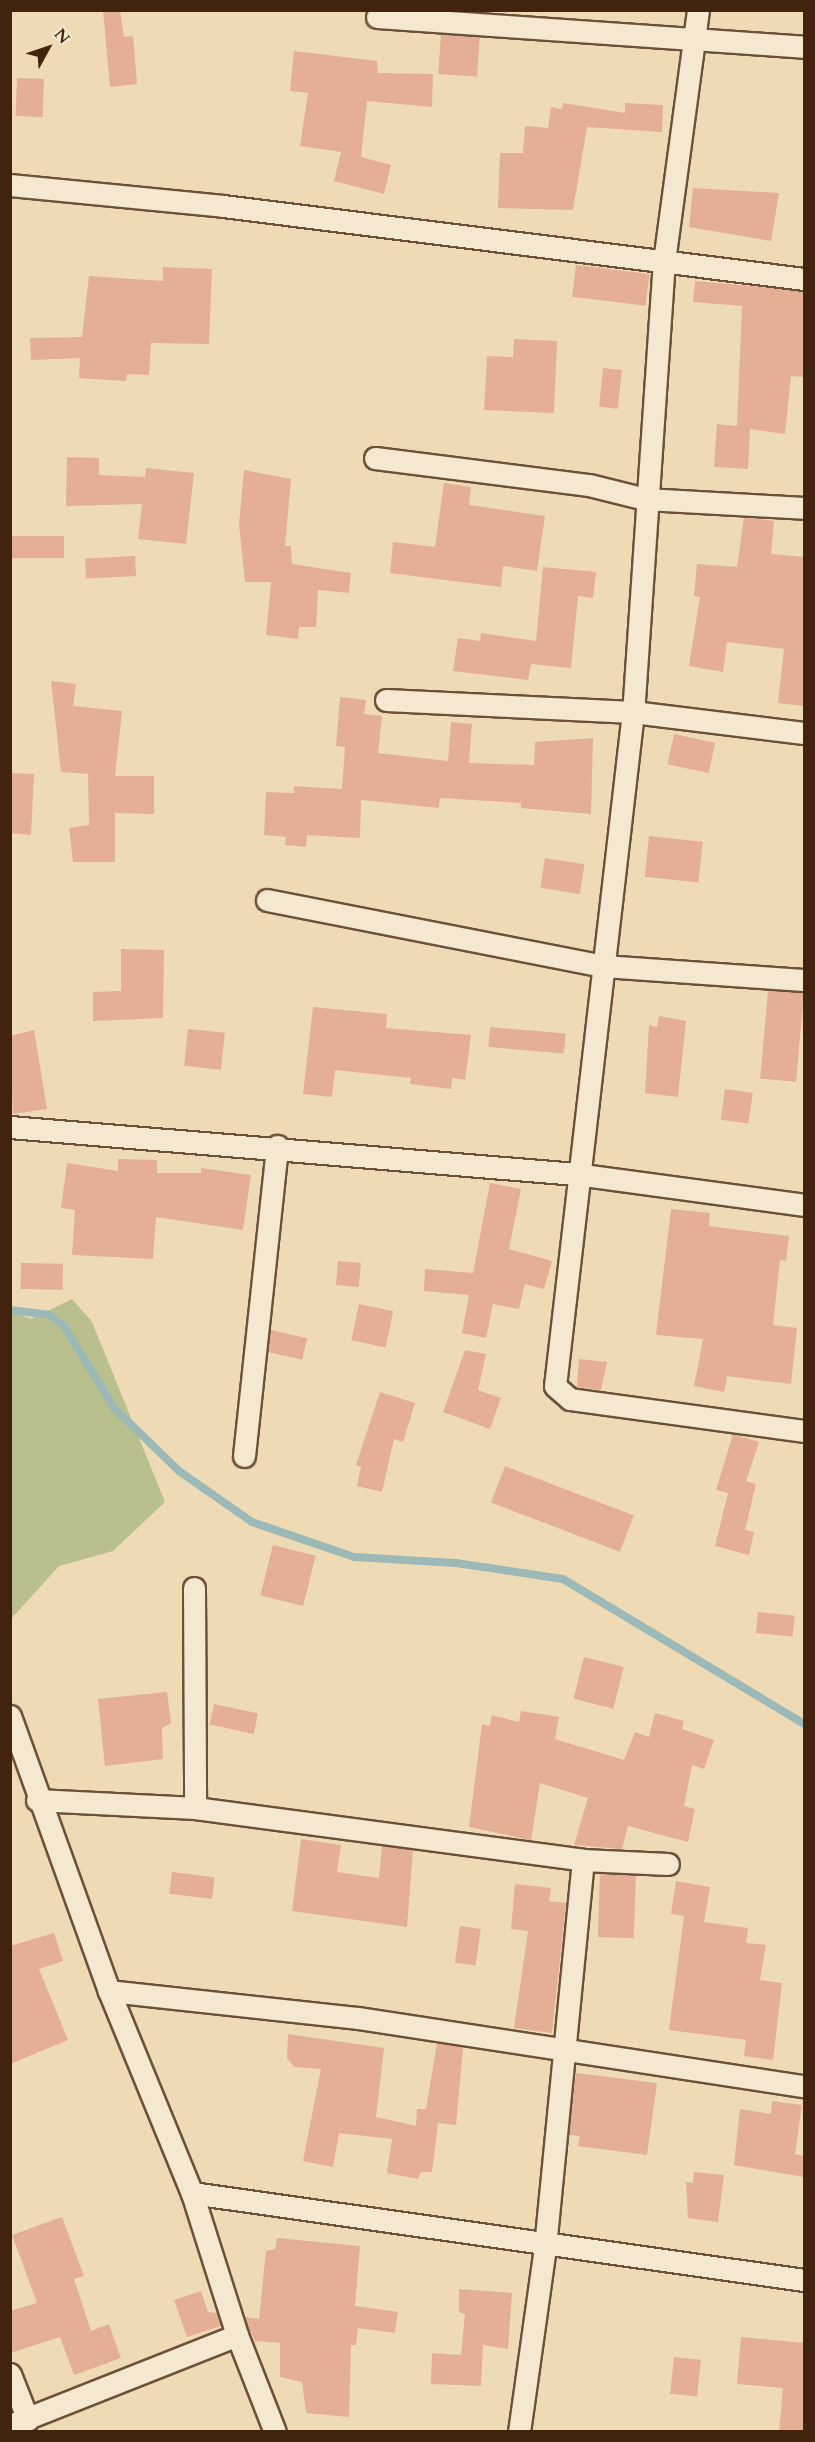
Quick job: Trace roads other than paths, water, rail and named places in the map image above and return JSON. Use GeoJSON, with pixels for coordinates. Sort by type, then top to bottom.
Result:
{"type":"FeatureCollection","features":[{"type":"Feature","properties":{"kind":"street"},"geometry":{"type":"LineString","coordinates":[[698,10],[696,40],[664,260],[645,499],[633,712],[555,1348],[560,1395],[804,1431]]}},
{"type":"Feature","properties":{"kind":"street"},"geometry":{"type":"LineString","coordinates":[[377,17],[804,47]]}},
{"type":"Feature","properties":{"kind":"street"},"geometry":{"type":"LineString","coordinates":[[10,185],[664,260],[804,279]]}},
{"type":"Feature","properties":{"kind":"street"},"geometry":{"type":"LineString","coordinates":[[375,458],[589,485],[645,499],[804,508]]}},
{"type":"Feature","properties":{"kind":"street"},"geometry":{"type":"LineString","coordinates":[[386,700],[633,712],[804,733]]}},
{"type":"Feature","properties":{"kind":"street"},"geometry":{"type":"LineString","coordinates":[[267,900],[603,966],[804,980]]}},
{"type":"Feature","properties":{"kind":"street"},"geometry":{"type":"LineString","coordinates":[[10,1127],[277,1146],[576,1174],[804,1205]]}},
{"type":"Feature","properties":{"kind":"street"},"geometry":{"type":"LineString","coordinates":[[244,1456],[277,1146]]}},
{"type":"Feature","properties":{"kind":"street"},"geometry":{"type":"LineString","coordinates":[[194,1588],[195,1808]]}},
{"type":"Feature","properties":{"kind":"street"},"geometry":{"type":"LineString","coordinates":[[10,1716],[37,1800],[109,1991],[192,2193],[237,2336],[275,2432]]}},
{"type":"Feature","properties":{"kind":"street"},"geometry":{"type":"LineString","coordinates":[[37,1800],[195,1808],[584,1860],[668,1864]]}},
{"type":"Feature","properties":{"kind":"street"},"geometry":{"type":"LineString","coordinates":[[519,2432],[545,2247],[584,1860]]}},
{"type":"Feature","properties":{"kind":"street"},"geometry":{"type":"LineString","coordinates":[[109,1991],[358,2018],[804,2086]]}},
{"type":"Feature","properties":{"kind":"street"},"geometry":{"type":"LineString","coordinates":[[192,2193],[545,2247],[804,2280]]}},
{"type":"Feature","properties":{"kind":"street"},"geometry":{"type":"LineString","coordinates":[[10,2374],[19,2422],[237,2336]]}},
{"type":"Feature","properties":{"kind":"waterway"},"geometry":{"type":"LineString","coordinates":[[10,1310],[49,1315],[64,1326],[114,1408],[179,1471],[252,1522],[354,1557],[456,1563],[563,1579],[804,1724]]}}]}
